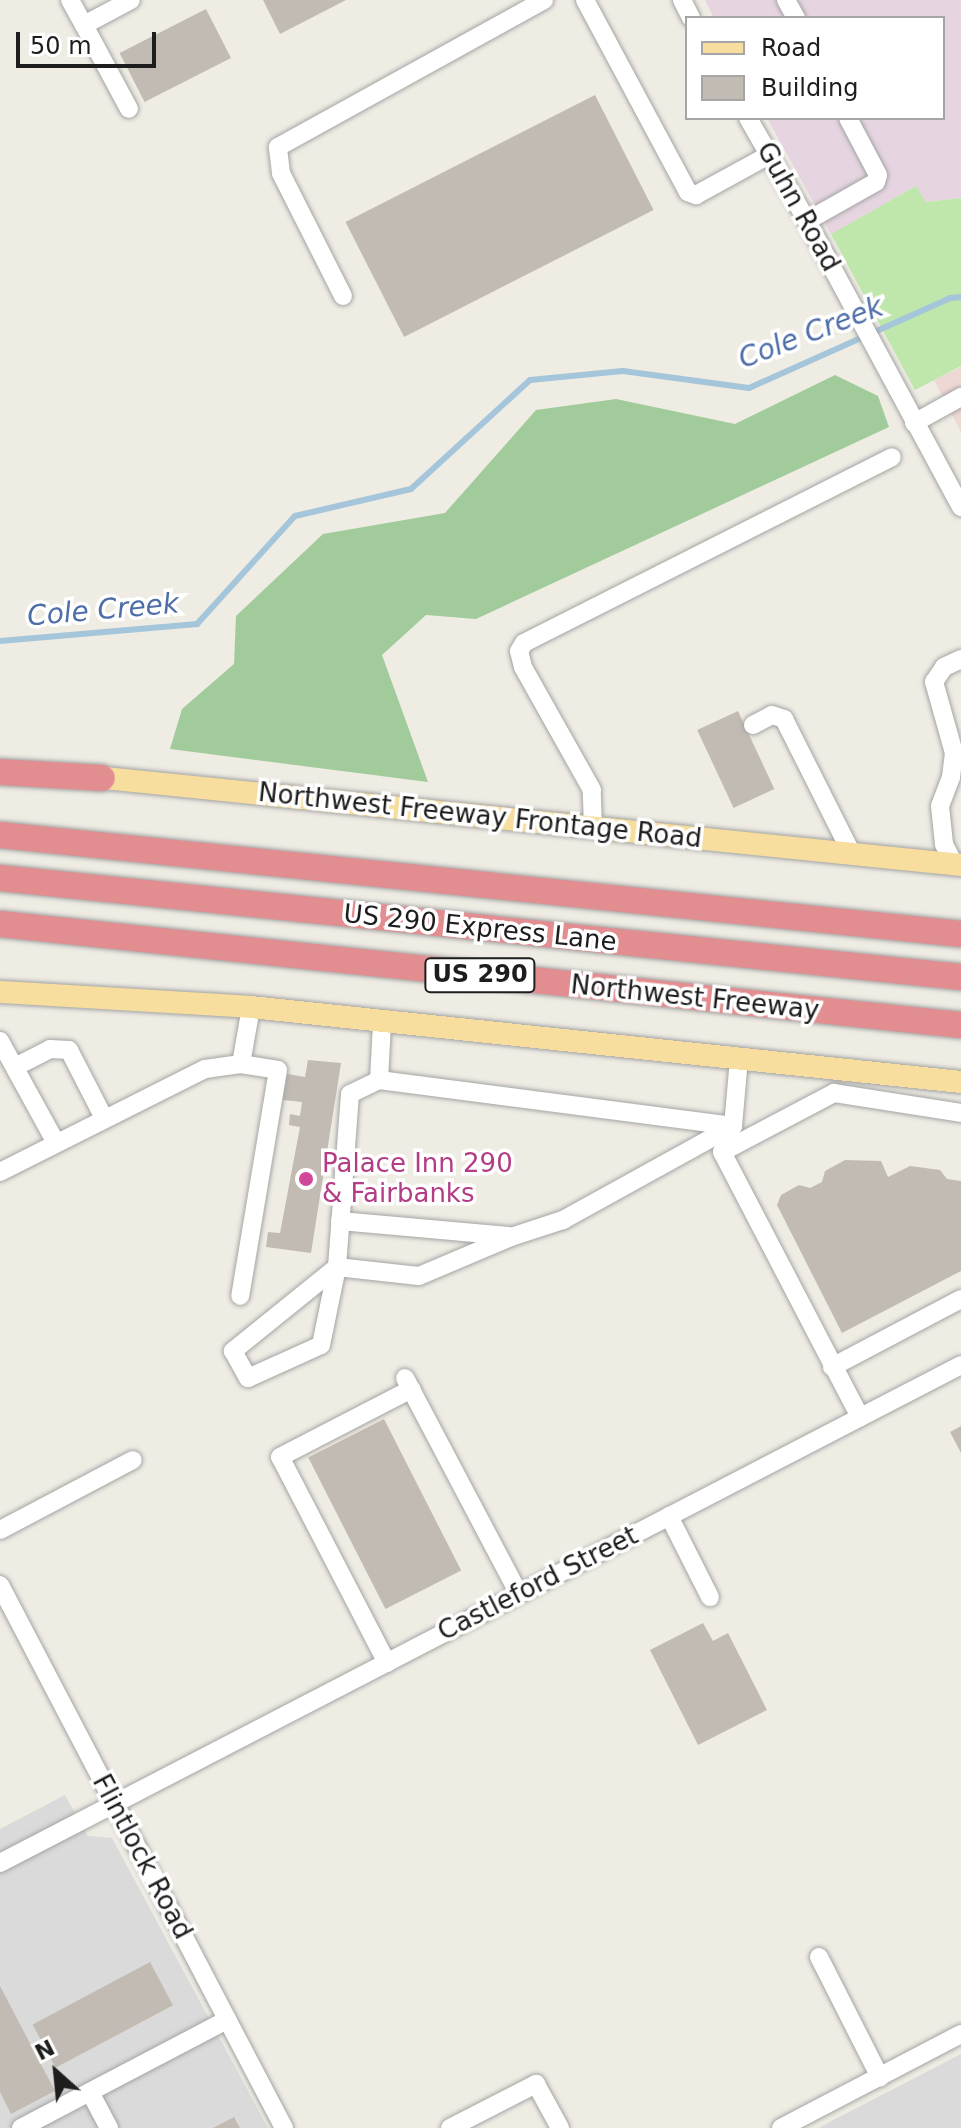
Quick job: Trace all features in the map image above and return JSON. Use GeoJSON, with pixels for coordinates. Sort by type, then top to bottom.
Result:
{"type":"FeatureCollection","features":[{"type":"Feature","properties":{"kind":"highway"},"geometry":{"type":"LineString","coordinates":[[0,772],[102,778]]}},
{"type":"Feature","properties":{"kind":"highway"},"geometry":{"type":"LineString","coordinates":[[0,835],[961,934]]}},
{"type":"Feature","properties":{"kind":"highway","name":"US 290 Express Lane"},"geometry":{"type":"LineString","coordinates":[[0,878],[961,977]]}},
{"type":"Feature","properties":{"kind":"highway","name":"Northwest Freeway"},"geometry":{"type":"LineString","coordinates":[[0,924],[961,1025]]}},
{"type":"Feature","properties":{"kind":"main road","name":"Northwest Freeway Frontage Road"},"geometry":{"type":"LineString","coordinates":[[0,766],[957,864]]}},
{"type":"Feature","properties":{"kind":"main road"},"geometry":{"type":"LineString","coordinates":[[0,992],[251,1007],[961,1082]]}},
{"type":"Feature","properties":{"kind":"street"},"geometry":{"type":"LineString","coordinates":[[70,0],[129,109]]}},
{"type":"Feature","properties":{"kind":"street"},"geometry":{"type":"LineString","coordinates":[[84,25],[131,0]]}},
{"type":"Feature","properties":{"kind":"street"},"geometry":{"type":"LineString","coordinates":[[343,296],[281,173],[278,147],[544,0]]}},
{"type":"Feature","properties":{"kind":"street"},"geometry":{"type":"LineString","coordinates":[[585,0],[688,192],[696,195],[769,155]]}},
{"type":"Feature","properties":{"kind":"street","name":"Guhn Road"},"geometry":{"type":"LineString","coordinates":[[749,120],[961,507]]}},
{"type":"Feature","properties":{"kind":"street"},"geometry":{"type":"LineString","coordinates":[[807,221],[876,182],[878,175],[849,120]]}},
{"type":"Feature","properties":{"kind":"street"},"geometry":{"type":"LineString","coordinates":[[914,423],[961,397]]}},
{"type":"Feature","properties":{"kind":"street"},"geometry":{"type":"LineString","coordinates":[[593,828],[592,790],[523,667],[519,651],[524,643],[892,457]]}},
{"type":"Feature","properties":{"kind":"street"},"geometry":{"type":"LineString","coordinates":[[957,864],[944,844],[940,806],[951,777],[954,753],[934,682],[944,667],[961,659]]}},
{"type":"Feature","properties":{"kind":"street"},"geometry":{"type":"LineString","coordinates":[[753,725],[772,715],[784,719],[852,854]]}},
{"type":"Feature","properties":{"kind":"street"},"geometry":{"type":"LineString","coordinates":[[241,1064],[251,1007]]}},
{"type":"Feature","properties":{"kind":"street"},"geometry":{"type":"LineString","coordinates":[[379,1080],[382,1023]]}},
{"type":"Feature","properties":{"kind":"street"},"geometry":{"type":"LineString","coordinates":[[0,1041],[56,1143]]}},
{"type":"Feature","properties":{"kind":"street"},"geometry":{"type":"LineString","coordinates":[[15,1067],[50,1049],[69,1050],[104,1118]]}},
{"type":"Feature","properties":{"kind":"street"},"geometry":{"type":"LineString","coordinates":[[733,1126],[739,1059]]}},
{"type":"Feature","properties":{"kind":"street"},"geometry":{"type":"LineString","coordinates":[[3,1163],[56,1143],[205,1069],[241,1064],[278,1070],[240,1296]]}},
{"type":"Feature","properties":{"kind":"street"},"geometry":{"type":"LineString","coordinates":[[850,1071],[834,1093],[722,1152],[860,1417]]}},
{"type":"Feature","properties":{"kind":"street"},"geometry":{"type":"LineString","coordinates":[[733,1126],[379,1080],[350,1094],[337,1267],[321,1345],[248,1378],[233,1351],[337,1267],[419,1276],[511,1237],[563,1220],[733,1126]]}},
{"type":"Feature","properties":{"kind":"street"},"geometry":{"type":"LineString","coordinates":[[834,1093],[961,1113]]}},
{"type":"Feature","properties":{"kind":"street"},"geometry":{"type":"LineString","coordinates":[[340,1221],[511,1237]]}},
{"type":"Feature","properties":{"kind":"street"},"geometry":{"type":"LineString","coordinates":[[832,1367],[961,1299]]}},
{"type":"Feature","properties":{"kind":"street","name":"Castleford Street"},"geometry":{"type":"LineString","coordinates":[[0,1863],[961,1365]]}},
{"type":"Feature","properties":{"kind":"street"},"geometry":{"type":"LineString","coordinates":[[387,1663],[280,1457],[408,1384],[519,1594]]}},
{"type":"Feature","properties":{"kind":"street"},"geometry":{"type":"LineString","coordinates":[[0,1530],[133,1460]]}},
{"type":"Feature","properties":{"kind":"street"},"geometry":{"type":"LineString","coordinates":[[669,1516],[710,1597]]}},
{"type":"Feature","properties":{"kind":"street","name":"Flintlock Road"},"geometry":{"type":"LineString","coordinates":[[0,1585],[284,2128]]}},
{"type":"Feature","properties":{"kind":"street"},"geometry":{"type":"LineString","coordinates":[[819,1957],[880,2077]]}},
{"type":"Feature","properties":{"kind":"street"},"geometry":{"type":"LineString","coordinates":[[21,2128],[227,2020]]}},
{"type":"Feature","properties":{"kind":"street"},"geometry":{"type":"LineString","coordinates":[[781,2128],[961,2034]]}},
{"type":"Feature","properties":{"kind":"street"},"geometry":{"type":"LineString","coordinates":[[450,2128],[536,2084],[560,2128]]}},
{"type":"Feature","properties":{"kind":"street"},"geometry":{"type":"LineString","coordinates":[[90,2092],[109,2128]]}},
{"type":"Feature","properties":{"kind":"shaded area"},"geometry":{"type":"Polygon","coordinates":[[[705,0],[961,0],[961,198],[925,202],[916,186],[831,234],[768,120],[945,120],[945,16],[713,16],[705,0]]]}},
{"type":"Feature","properties":{"kind":"shaded area"},"geometry":{"type":"Polygon","coordinates":[[[961,367],[961,432],[934,380],[961,367]]]}},
{"type":"Feature","properties":{"kind":"shaded area"},"geometry":{"type":"Polygon","coordinates":[[[65,1795],[88,1836],[112,1838],[268,2128],[0,2128],[0,1829],[65,1795]]]}},
{"type":"Feature","properties":{"kind":"shaded area"},"geometry":{"type":"Polygon","coordinates":[[[961,2054],[961,2128],[818,2128],[961,2054]]]}},
{"type":"Feature","properties":{"kind":"green space"},"geometry":{"type":"Polygon","coordinates":[[[916,186],[926,202],[961,198],[961,366],[915,390],[831,234],[916,186]]]}},
{"type":"Feature","properties":{"kind":"green space"},"geometry":{"type":"Polygon","coordinates":[[[835,375],[878,396],[889,427],[476,619],[426,615],[382,655],[428,782],[170,749],[182,709],[234,664],[236,616],[323,534],[445,513],[536,410],[616,399],[735,424],[835,375]]]}},
{"type":"Feature","properties":{"kind":"building"},"geometry":{"type":"Polygon","coordinates":[[[263,0],[346,0],[280,34],[263,0]]]}},
{"type":"Feature","properties":{"kind":"building"},"geometry":{"type":"Polygon","coordinates":[[[206,9],[231,58],[145,102],[120,53],[206,9]]]}},
{"type":"Feature","properties":{"kind":"building"},"geometry":{"type":"Polygon","coordinates":[[[595,95],[654,210],[404,337],[346,222],[595,95]]]}},
{"type":"Feature","properties":{"kind":"building"},"geometry":{"type":"Polygon","coordinates":[[[738,711],[774,789],[734,808],[697,730],[738,711]]]}},
{"type":"Feature","properties":{"kind":"building","name":"Palace Inn 290 & Fairbanks"},"geometry":{"type":"Polygon","coordinates":[[[308,1060],[341,1063],[311,1253],[266,1247],[268,1232],[280,1233],[300,1127],[289,1125],[290,1114],[300,1116],[302,1102],[283,1100],[287,1074],[305,1077],[308,1060]]]}},
{"type":"Feature","properties":{"kind":"building"},"geometry":{"type":"Polygon","coordinates":[[[845,1160],[881,1161],[888,1177],[910,1166],[940,1170],[947,1179],[961,1181],[961,1271],[842,1333],[777,1205],[781,1195],[799,1185],[810,1188],[822,1182],[825,1171],[845,1160]]]}},
{"type":"Feature","properties":{"kind":"building"},"geometry":{"type":"Polygon","coordinates":[[[384,1419],[461,1570],[385,1609],[308,1458],[384,1419]]]}},
{"type":"Feature","properties":{"kind":"building"},"geometry":{"type":"Polygon","coordinates":[[[961,1426],[961,1453],[950,1432],[961,1426]]]}},
{"type":"Feature","properties":{"kind":"building"},"geometry":{"type":"Polygon","coordinates":[[[703,1623],[713,1641],[728,1633],[767,1710],[698,1745],[650,1650],[703,1623]]]}},
{"type":"Feature","properties":{"kind":"building"},"geometry":{"type":"Polygon","coordinates":[[[150,1962],[173,2005],[56,2068],[33,2024],[150,1962]]]}},
{"type":"Feature","properties":{"kind":"building"},"geometry":{"type":"Polygon","coordinates":[[[0,1986],[55,2091],[11,2114],[0,2092],[0,1986]]]}},
{"type":"Feature","properties":{"kind":"building"},"geometry":{"type":"Polygon","coordinates":[[[234,2117],[240,2128],[213,2128],[234,2117]]]}},
{"type":"Feature","properties":{"kind":"waterway","name":"Cole Creek"},"geometry":{"type":"LineString","coordinates":[[0,641],[197,624],[295,516],[411,489],[530,380],[623,371],[749,388],[950,298],[961,297]]}},
{"type":"Feature","properties":{"kind":"place","name":"Palace Inn 290 & Fairbanks"},"geometry":{"type":"Point","coordinates":[306,1179]}}]}
